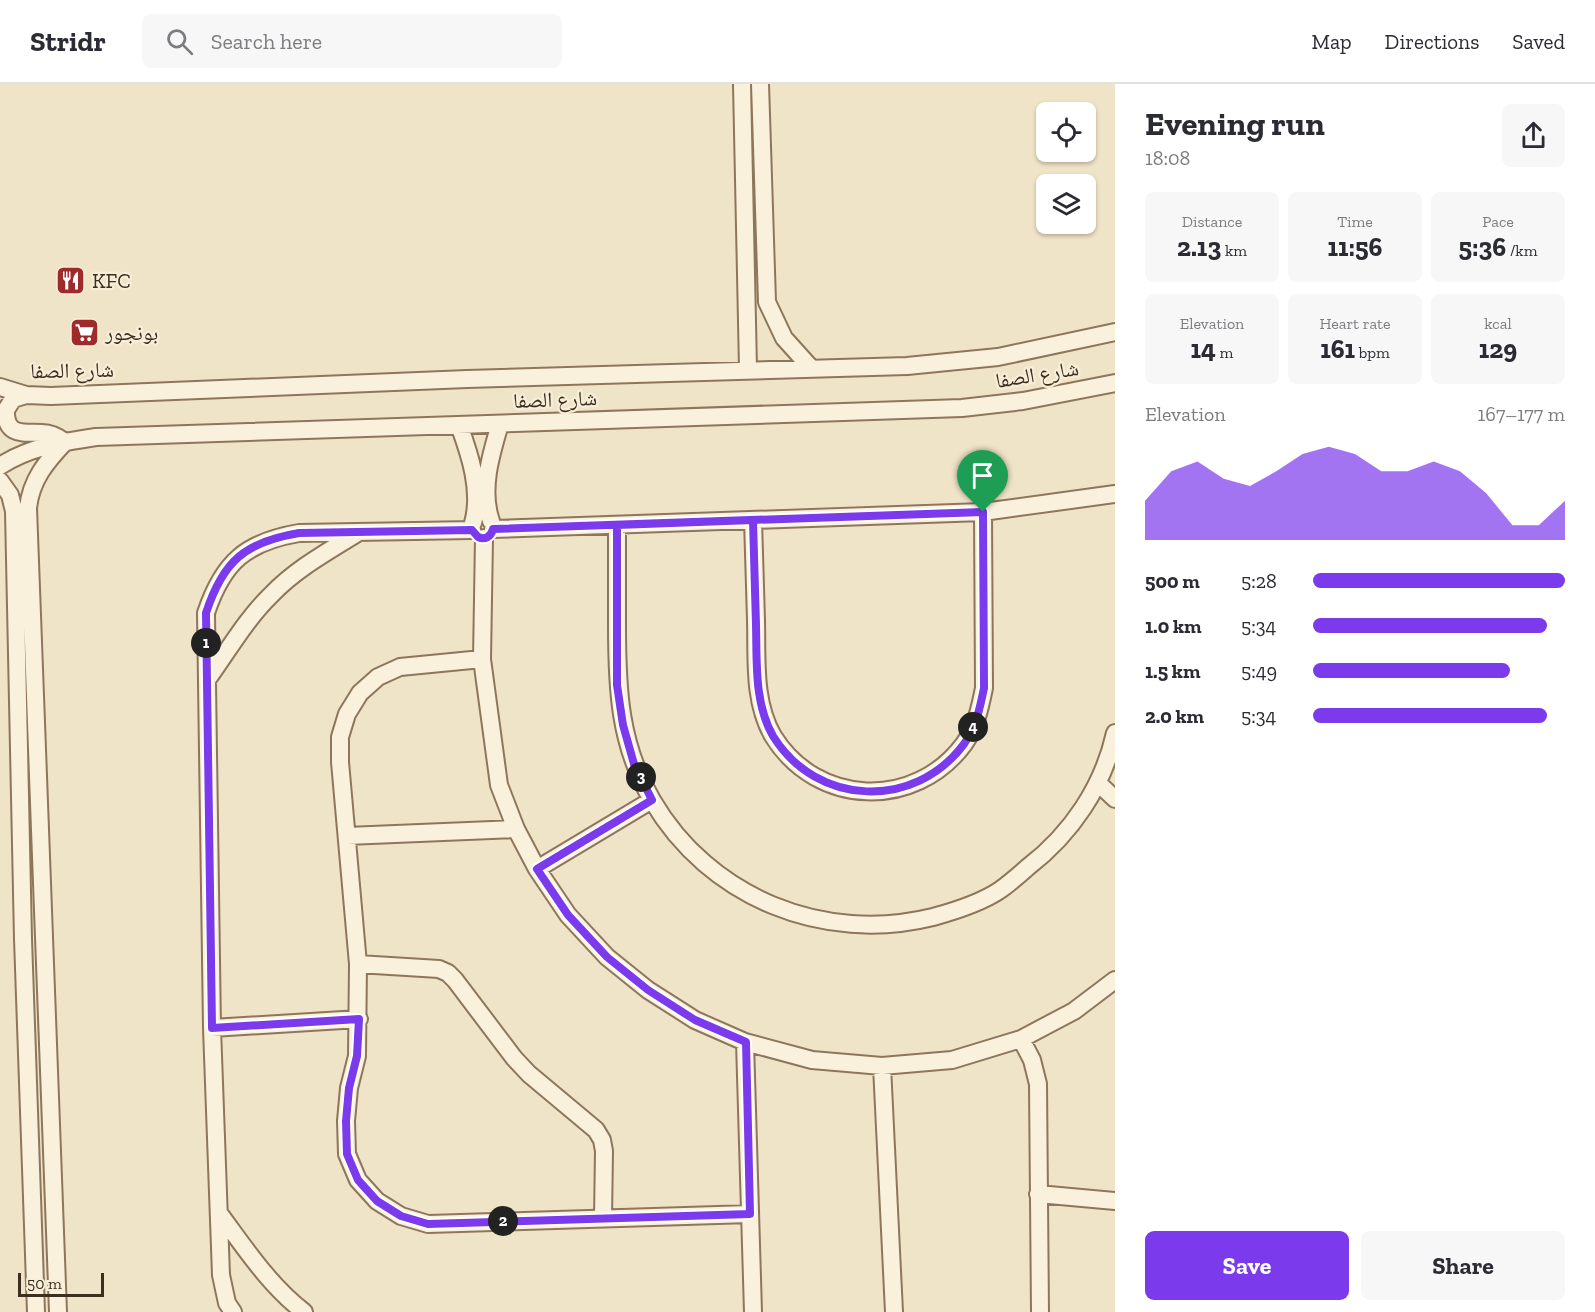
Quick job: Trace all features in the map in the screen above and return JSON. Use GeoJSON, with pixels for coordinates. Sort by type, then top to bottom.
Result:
{"type":"FeatureCollection","features":[{"type":"Feature","properties":{"kind":"street"},"geometry":{"type":"LineString","coordinates":[[742,84],[748,369]]}},
{"type":"Feature","properties":{"kind":"street"},"geometry":{"type":"LineString","coordinates":[[760,84],[767,302],[784,338],[811,368]]}},
{"type":"Feature","properties":{"kind":"street"},"geometry":{"type":"LineString","coordinates":[[745,198],[764,196]]}},
{"type":"Feature","properties":{"kind":"street","name":"شارع الصفا"},"geometry":{"type":"LineString","coordinates":[[0,387],[26,395],[51,396],[748,369],[908,366],[998,357],[1115,332]]}},
{"type":"Feature","properties":{"kind":"street","name":"شارع الصفا"},"geometry":{"type":"LineString","coordinates":[[0,466],[24,453],[65,442],[96,437],[962,408],[1023,401],[1115,383]]}},
{"type":"Feature","properties":{"kind":"street"},"geometry":{"type":"LineString","coordinates":[[26,395],[14,399],[6,410],[7,423],[24,434],[49,434],[65,442],[41,469],[34,484],[22,532],[23,939],[36,1312]]}},
{"type":"Feature","properties":{"kind":"street"},"geometry":{"type":"LineString","coordinates":[[500,424],[489,465],[487,506],[483,528],[482,659],[499,785],[516,829],[537,869],[568,915],[607,957],[648,990],[695,1020],[746,1042],[812,1060],[882,1066],[952,1060],[1021,1039],[1074,1011],[1115,980]]}},
{"type":"Feature","properties":{"kind":"street"},"geometry":{"type":"LineString","coordinates":[[459,425],[468,448],[476,508],[483,528]]}},
{"type":"Feature","properties":{"kind":"street"},"geometry":{"type":"LineString","coordinates":[[0,481],[10,495],[22,532],[58,1312]]}},
{"type":"Feature","properties":{"kind":"street"},"geometry":{"type":"LineString","coordinates":[[232,1312],[227,1303],[221,1275],[212,1028],[206,613],[214,588],[229,566],[249,549],[273,538],[299,533],[983,512],[1115,494]]}},
{"type":"Feature","properties":{"kind":"street"},"geometry":{"type":"LineString","coordinates":[[753,520],[758,680],[762,708],[773,735],[790,758],[812,776],[839,788],[867,792],[896,790],[931,775],[946,764],[965,742],[978,717],[984,688],[983,512]]}},
{"type":"Feature","properties":{"kind":"street"},"geometry":{"type":"LineString","coordinates":[[617,525],[617,685],[623,725],[631,754],[652,800],[673,830],[698,857],[729,882],[762,901],[798,915],[836,923],[875,926],[906,924],[954,912],[999,891],[1047,853],[1072,826],[1098,783],[1115,733]]}},
{"type":"Feature","properties":{"kind":"street"},"geometry":{"type":"LineString","coordinates":[[207,680],[244,626],[271,594],[303,567],[360,532]]}},
{"type":"Feature","properties":{"kind":"street"},"geometry":{"type":"LineString","coordinates":[[482,659],[400,667],[378,677],[360,693],[346,714],[340,737],[340,762],[358,964],[359,1019],[357,1056],[349,1088],[346,1121],[347,1154],[358,1180],[377,1201],[401,1216],[428,1224],[750,1214]]}},
{"type":"Feature","properties":{"kind":"street"},"geometry":{"type":"LineString","coordinates":[[1098,783],[1115,800]]}},
{"type":"Feature","properties":{"kind":"street"},"geometry":{"type":"LineString","coordinates":[[537,869],[652,800]]}},
{"type":"Feature","properties":{"kind":"street"},"geometry":{"type":"LineString","coordinates":[[346,836],[516,829]]}},
{"type":"Feature","properties":{"kind":"street"},"geometry":{"type":"LineString","coordinates":[[358,964],[439,969],[455,980],[514,1058],[529,1074],[596,1130],[602,1140],[604,1151],[603,1218]]}},
{"type":"Feature","properties":{"kind":"street"},"geometry":{"type":"LineString","coordinates":[[212,1028],[359,1019]]}},
{"type":"Feature","properties":{"kind":"street"},"geometry":{"type":"LineString","coordinates":[[1021,1039],[1032,1060],[1038,1084],[1040,1312]]}},
{"type":"Feature","properties":{"kind":"street"},"geometry":{"type":"LineString","coordinates":[[746,1042],[753,1312]]}},
{"type":"Feature","properties":{"kind":"street"},"geometry":{"type":"LineString","coordinates":[[882,1066],[894,1312]]}},
{"type":"Feature","properties":{"kind":"street"},"geometry":{"type":"LineString","coordinates":[[1038,1194],[1115,1201]]}},
{"type":"Feature","properties":{"kind":"street"},"geometry":{"type":"LineString","coordinates":[[219,1212],[253,1260],[289,1300],[304,1312]]}},
{"type":"Feature","properties":{"kind":"place","name":"KFC"},"geometry":{"type":"Point","coordinates":[71,280]}},
{"type":"Feature","properties":{"kind":"place","name":"بونجور"},"geometry":{"type":"Point","coordinates":[84,332]}},
{"type":"Feature","properties":{"kind":"route"},"geometry":{"type":"LineString","coordinates":[[983,512],[984,688],[978,717],[965,742],[946,764],[923,780],[896,790],[867,792],[839,788],[812,776],[790,758],[773,735],[762,708],[758,680],[753,520],[617,525],[617,685],[623,725],[634,764],[652,800],[537,869],[568,915],[607,957],[648,990],[695,1020],[746,1042],[750,1214],[428,1224],[401,1216],[377,1201],[358,1180],[347,1154],[346,1121],[349,1088],[357,1056],[359,1019],[212,1028],[206,613],[214,588],[229,566],[249,549],[273,538],[299,533],[472,530],[478,537],[484,538],[492,533],[493,529],[983,512]]}}]}
